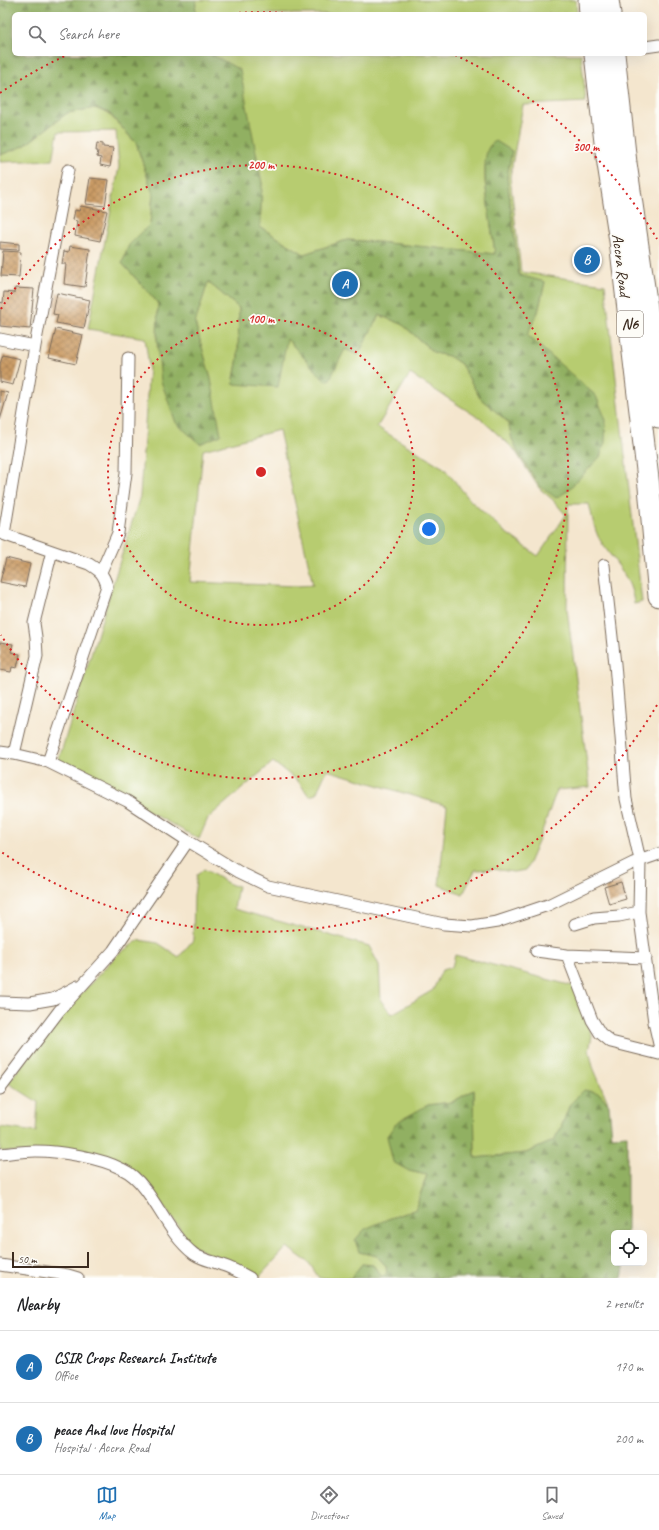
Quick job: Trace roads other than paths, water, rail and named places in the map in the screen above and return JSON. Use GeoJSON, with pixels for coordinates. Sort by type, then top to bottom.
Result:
{"type":"FeatureCollection","features":[{"type":"Feature","properties":{"kind":"highway"},"geometry":{"type":"LineString","coordinates":[[589,0],[590,12]]}},
{"type":"Feature","properties":{"kind":"highway"},"geometry":{"type":"LineString","coordinates":[[608,0],[610,12]]}},
{"type":"Feature","properties":{"kind":"highway","name":"Accra Road"},"geometry":{"type":"LineString","coordinates":[[595,56],[606,151],[620,241],[649,487],[659,596]]}},
{"type":"Feature","properties":{"kind":"highway","name":"Accra Road"},"geometry":{"type":"LineString","coordinates":[[614,56],[626,162],[653,305],[659,417]]}},
{"type":"Feature","properties":{"kind":"street"},"geometry":{"type":"LineString","coordinates":[[647,47],[659,46]]}},
{"type":"Feature","properties":{"kind":"street"},"geometry":{"type":"LineString","coordinates":[[48,762],[107,586],[101,572],[89,564],[2,533],[68,170]]}},
{"type":"Feature","properties":{"kind":"street"},"geometry":{"type":"LineString","coordinates":[[0,339],[35,346]]}},
{"type":"Feature","properties":{"kind":"street"},"geometry":{"type":"LineString","coordinates":[[101,572],[118,533],[126,473],[128,358]]}},
{"type":"Feature","properties":{"kind":"street"},"geometry":{"type":"LineString","coordinates":[[14,754],[37,656],[34,623],[52,551]]}},
{"type":"Feature","properties":{"kind":"street"},"geometry":{"type":"LineString","coordinates":[[604,565],[615,664],[626,799],[640,860],[639,912],[654,1022],[659,1044]]}},
{"type":"Feature","properties":{"kind":"street"},"geometry":{"type":"LineString","coordinates":[[0,752],[48,762],[127,801],[239,872],[268,886],[444,924],[472,926],[497,922],[548,905],[640,860],[659,854]]}},
{"type":"Feature","properties":{"kind":"street"},"geometry":{"type":"LineString","coordinates":[[0,1089],[59,1011],[113,952],[188,841]]}},
{"type":"Feature","properties":{"kind":"street"},"geometry":{"type":"LineString","coordinates":[[575,924],[594,918],[619,916],[639,912]]}},
{"type":"Feature","properties":{"kind":"street"},"geometry":{"type":"LineString","coordinates":[[536,952],[567,955],[646,958]]}},
{"type":"Feature","properties":{"kind":"street"},"geometry":{"type":"LineString","coordinates":[[567,955],[592,1020],[600,1033],[611,1042],[659,1054]]}},
{"type":"Feature","properties":{"kind":"street"},"geometry":{"type":"LineString","coordinates":[[0,1002],[30,1003],[53,999],[84,984]]}},
{"type":"Feature","properties":{"kind":"street"},"geometry":{"type":"LineString","coordinates":[[0,1154],[37,1151],[55,1153],[108,1163],[123,1169],[132,1175],[144,1187],[155,1202],[170,1228],[190,1250],[207,1260],[238,1271],[250,1278]]}},
{"type":"Feature","properties":{"kind":"street"},"geometry":{"type":"LineString","coordinates":[[0,1265],[68,1275],[78,1278]]}},
{"type":"Feature","properties":{"kind":"place","name":"peace And love Hospital"},"geometry":{"type":"Point","coordinates":[587,260]}},
{"type":"Feature","properties":{"kind":"place","name":"CSIR Crops Research Institute"},"geometry":{"type":"Point","coordinates":[345,284]}}]}
